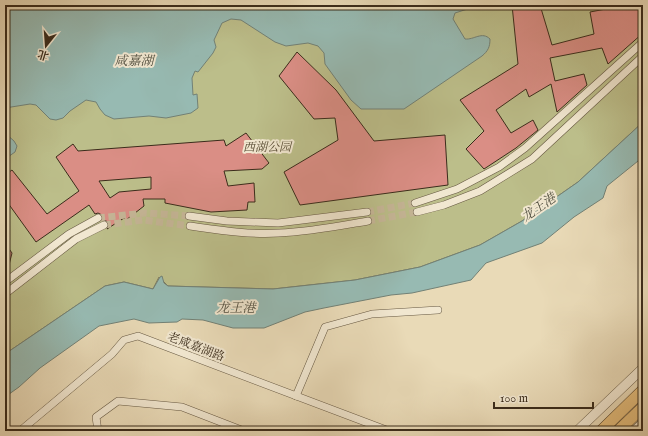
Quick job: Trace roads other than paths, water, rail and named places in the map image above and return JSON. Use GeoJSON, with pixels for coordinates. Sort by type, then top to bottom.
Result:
{"type":"FeatureCollection","features":[{"type":"Feature","properties":{"kind":"main road"},"geometry":{"type":"LineString","coordinates":[[601,431],[643,390]]}},
{"type":"Feature","properties":{"kind":"main road"},"geometry":{"type":"LineString","coordinates":[[618,431],[643,407]]}},
{"type":"Feature","properties":{"kind":"street"},"geometry":{"type":"LineString","coordinates":[[415,203],[457,189],[499,168],[525,148],[643,42]]}},
{"type":"Feature","properties":{"kind":"street"},"geometry":{"type":"LineString","coordinates":[[417,212],[444,205],[480,191],[532,159],[643,56]]}},
{"type":"Feature","properties":{"kind":"street"},"geometry":{"type":"LineString","coordinates":[[189,216],[227,221],[278,223],[367,212]]}},
{"type":"Feature","properties":{"kind":"street"},"geometry":{"type":"LineString","coordinates":[[5,282],[69,234],[98,218]]}},
{"type":"Feature","properties":{"kind":"street"},"geometry":{"type":"LineString","coordinates":[[190,226],[244,232],[278,233],[306,231],[368,221]]}},
{"type":"Feature","properties":{"kind":"street"},"geometry":{"type":"LineString","coordinates":[[5,294],[76,239],[104,226]]}},
{"type":"Feature","properties":{"kind":"street"},"geometry":{"type":"LineString","coordinates":[[296,396],[325,327],[372,314],[438,310]]}},
{"type":"Feature","properties":{"kind":"street","name":"老咸嘉湖路"},"geometry":{"type":"LineString","coordinates":[[20,431],[112,354],[124,340],[138,336],[389,431]]}},
{"type":"Feature","properties":{"kind":"street"},"geometry":{"type":"LineString","coordinates":[[577,431],[643,368]]}},
{"type":"Feature","properties":{"kind":"street"},"geometry":{"type":"LineString","coordinates":[[98,431],[96,417],[118,401],[182,407],[244,431]]}},
{"type":"Feature","properties":{"kind":"street"},"geometry":{"type":"LineString","coordinates":[[634,431],[643,422]]}},
{"type":"Feature","properties":{"kind":"water","name":"咸嘉湖"},"geometry":{"type":"Polygon","coordinates":[[[5,5],[250,5],[260,8],[277,9],[280,5],[480,5],[455,13],[453,19],[465,39],[484,36],[490,39],[490,42],[488,49],[482,56],[404,109],[361,109],[351,100],[325,64],[324,53],[318,46],[308,43],[286,46],[275,42],[241,20],[231,19],[222,23],[214,40],[216,47],[213,53],[198,72],[195,71],[192,78],[193,95],[197,94],[198,108],[191,113],[166,118],[149,116],[114,119],[105,115],[96,102],[86,100],[63,118],[56,120],[50,119],[36,105],[30,104],[5,108],[5,5]]]}},
{"type":"Feature","properties":{"kind":"water","name":"龙王港"},"geometry":{"type":"Polygon","coordinates":[[[643,122],[643,157],[607,186],[603,198],[574,217],[542,243],[486,263],[471,280],[412,293],[391,295],[305,312],[264,328],[233,328],[203,320],[182,319],[177,322],[149,323],[134,319],[99,326],[40,368],[19,387],[5,397],[5,354],[105,286],[124,282],[153,289],[162,276],[164,283],[168,286],[273,289],[355,280],[420,267],[480,245],[522,221],[578,182],[643,122]]]}},
{"type":"Feature","properties":{"kind":"water"},"geometry":{"type":"Polygon","coordinates":[[[5,133],[17,146],[15,152],[5,159],[5,133]]]}},
{"type":"Feature","properties":{"kind":"tunnel"},"geometry":{"type":"LineString","coordinates":[[367,212],[415,203]]}},
{"type":"Feature","properties":{"kind":"tunnel"},"geometry":{"type":"LineString","coordinates":[[368,221],[417,212]]}},
{"type":"Feature","properties":{"kind":"tunnel"},"geometry":{"type":"LineString","coordinates":[[98,218],[145,213],[189,216]]}},
{"type":"Feature","properties":{"kind":"tunnel"},"geometry":{"type":"LineString","coordinates":[[104,225],[143,220],[190,226]]}},
{"type":"Feature","properties":{"kind":"park label","name":"西湖公园"},"geometry":{"type":"Point","coordinates":[267,147]}}]}
